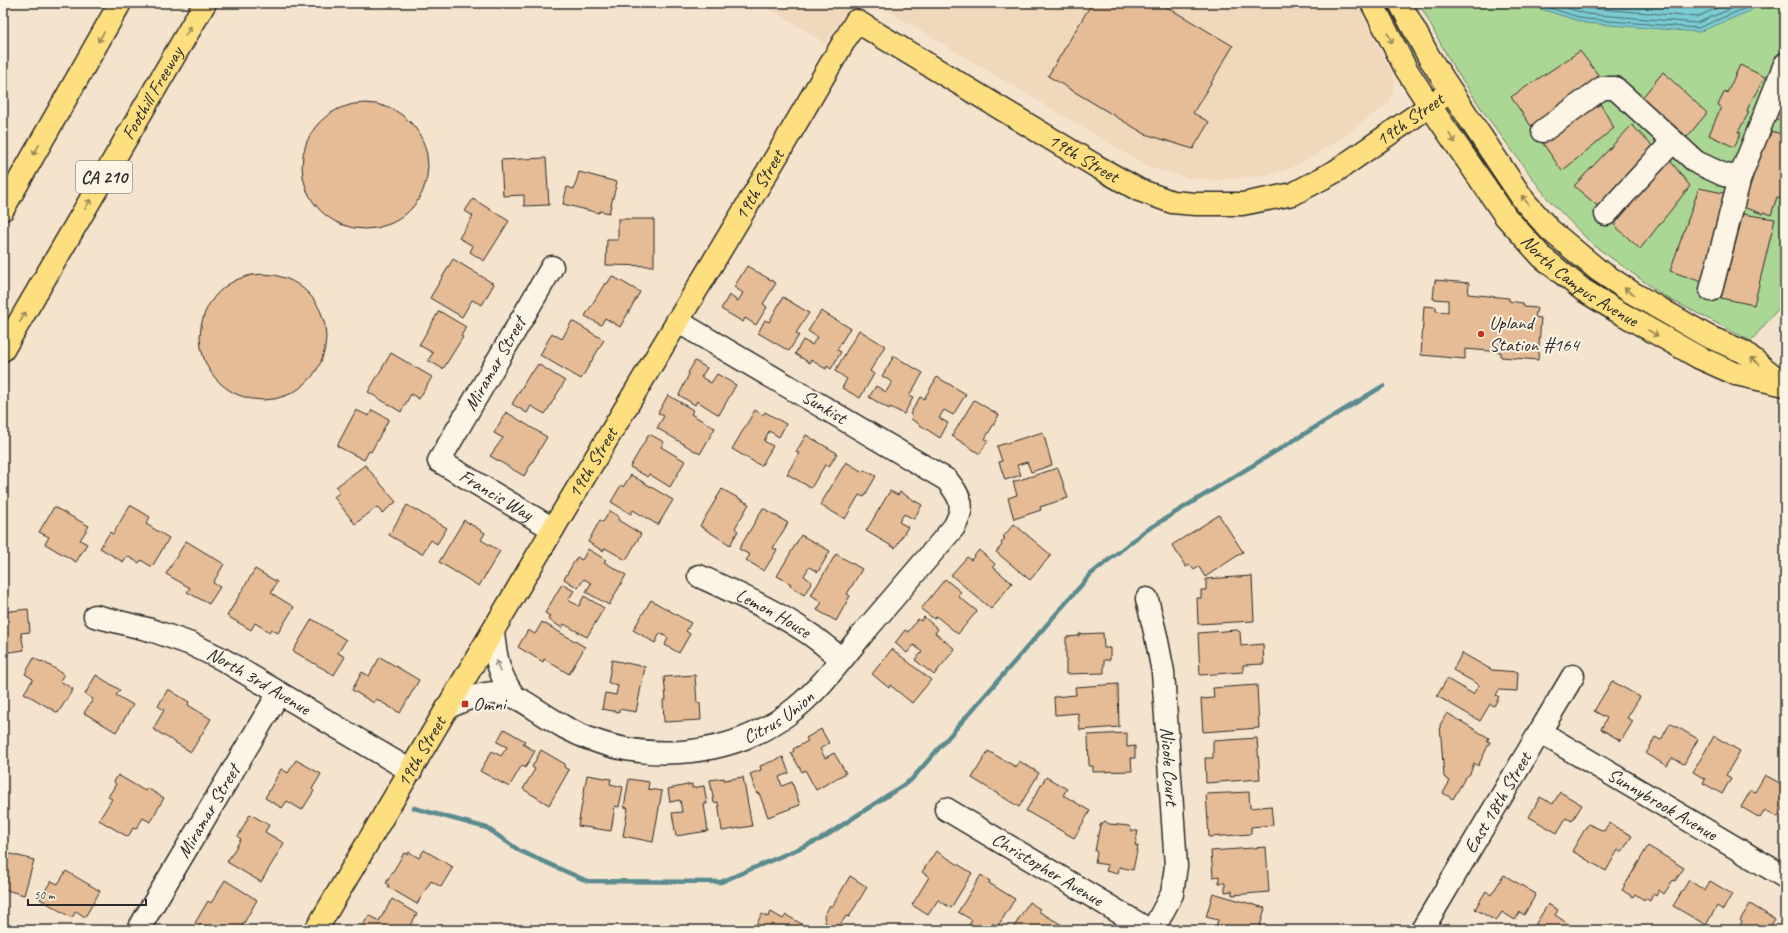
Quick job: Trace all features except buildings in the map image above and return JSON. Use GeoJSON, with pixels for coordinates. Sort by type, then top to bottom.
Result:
{"type":"FeatureCollection","features":[{"type":"Feature","properties":{"kind":"main road"},"geometry":{"type":"LineString","coordinates":[[3,208],[120,3]]}},
{"type":"Feature","properties":{"kind":"main road","name":"Foothill Freeway"},"geometry":{"type":"LineString","coordinates":[[3,350],[205,3]]}},
{"type":"Feature","properties":{"kind":"main road"},"geometry":{"type":"LineString","coordinates":[[1372,3],[1406,69],[1430,106]]}},
{"type":"Feature","properties":{"kind":"main road"},"geometry":{"type":"LineString","coordinates":[[1400,3],[1429,57],[1451,91]]}},
{"type":"Feature","properties":{"kind":"main road","name":"19th Street"},"geometry":{"type":"LineString","coordinates":[[316,930],[856,21],[1096,166],[1139,190],[1172,202],[1195,204],[1242,204],[1293,194],[1336,171],[1451,91]]}},
{"type":"Feature","properties":{"kind":"main road","name":"North Campus Avenue"},"geometry":{"type":"LineString","coordinates":[[1430,106],[1506,217],[1542,257],[1583,290],[1660,337],[1698,357],[1736,374],[1785,385],[1744,352],[1707,336],[1631,292],[1598,270],[1550,230],[1525,202],[1451,91]]}},
{"type":"Feature","properties":{"kind":"street"},"geometry":{"type":"LineString","coordinates":[[1711,290],[1740,177],[1785,64]]}},
{"type":"Feature","properties":{"kind":"street"},"geometry":{"type":"LineString","coordinates":[[1543,131],[1602,88],[1615,88],[1696,162],[1724,175],[1740,177]]}},
{"type":"Feature","properties":{"kind":"street"},"geometry":{"type":"LineString","coordinates":[[1606,214],[1673,141]]}},
{"type":"Feature","properties":{"kind":"street","name":"Miramar Street"},"geometry":{"type":"LineString","coordinates":[[439,461],[552,267]]}},
{"type":"Feature","properties":{"kind":"street","name":"Sunkist"},"geometry":{"type":"LineString","coordinates":[[677,321],[947,480],[956,492],[961,503]]}},
{"type":"Feature","properties":{"kind":"street","name":"Francis Way"},"geometry":{"type":"LineString","coordinates":[[439,461],[553,529]]}},
{"type":"Feature","properties":{"kind":"street","name":"Citrus Union"},"geometry":{"type":"LineString","coordinates":[[449,707],[469,697],[483,693],[504,693],[514,696],[587,738],[613,746],[641,752],[667,752],[699,750],[729,744],[754,734],[789,714],[821,684],[954,526],[961,515],[961,503]]}},
{"type":"Feature","properties":{"kind":"street","name":"Lemon House"},"geometry":{"type":"LineString","coordinates":[[699,576],[747,598],[782,617],[809,634],[842,659]]}},
{"type":"Feature","properties":{"kind":"street","name":"Nicole Court"},"geometry":{"type":"LineString","coordinates":[[1147,599],[1163,672],[1176,866],[1172,894],[1153,930]]}},
{"type":"Feature","properties":{"kind":"street","name":"North 3rd Avenue"},"geometry":{"type":"LineString","coordinates":[[95,616],[151,630],[190,644],[222,660],[411,771]]}},
{"type":"Feature","properties":{"kind":"street","name":"Citrus Union"},"geometry":{"type":"LineString","coordinates":[[493,631],[494,651],[498,666],[514,696]]}},
{"type":"Feature","properties":{"kind":"street","name":"East 18th Street"},"geometry":{"type":"LineString","coordinates":[[1427,928],[1573,676]]}},
{"type":"Feature","properties":{"kind":"street","name":"Miramar Street"},"geometry":{"type":"LineString","coordinates":[[138,930],[279,693]]}},
{"type":"Feature","properties":{"kind":"street","name":"Sunnybrook Avenue"},"geometry":{"type":"LineString","coordinates":[[1540,732],[1785,877]]}},
{"type":"Feature","properties":{"kind":"street","name":"Christopher Avenue"},"geometry":{"type":"LineString","coordinates":[[946,809],[1149,930]]}},
{"type":"Feature","properties":{"kind":"shaded area"},"geometry":{"type":"Polygon","coordinates":[[[761,3],[1358,3],[1395,79],[1390,102],[1314,156],[1289,169],[1269,175],[1219,180],[1189,178],[1150,168],[883,8],[872,5],[855,5],[846,12],[825,43],[761,3]]]}},
{"type":"Feature","properties":{"kind":"green space"},"geometry":{"type":"Polygon","coordinates":[[[1419,3],[1785,3],[1785,298],[1784,302],[1751,341],[1664,296],[1592,244],[1548,199],[1485,114],[1451,63],[1419,3]]]}},
{"type":"Feature","properties":{"kind":"water"},"geometry":{"type":"Polygon","coordinates":[[[1528,3],[1759,3],[1750,11],[1699,32],[1585,23],[1532,6],[1528,3]]]}},
{"type":"Feature","properties":{"kind":"waterway"},"geometry":{"type":"LineString","coordinates":[[414,808],[487,828],[520,851],[587,881],[721,882],[821,839],[911,780],[1091,574],[1145,531],[1383,386]]}},
{"type":"Feature","properties":{"kind":"place","name":"Upland Station #164"},"geometry":{"type":"Point","coordinates":[1481,334]}},
{"type":"Feature","properties":{"kind":"place","name":"Omni"},"geometry":{"type":"Point","coordinates":[465,704]}}]}
